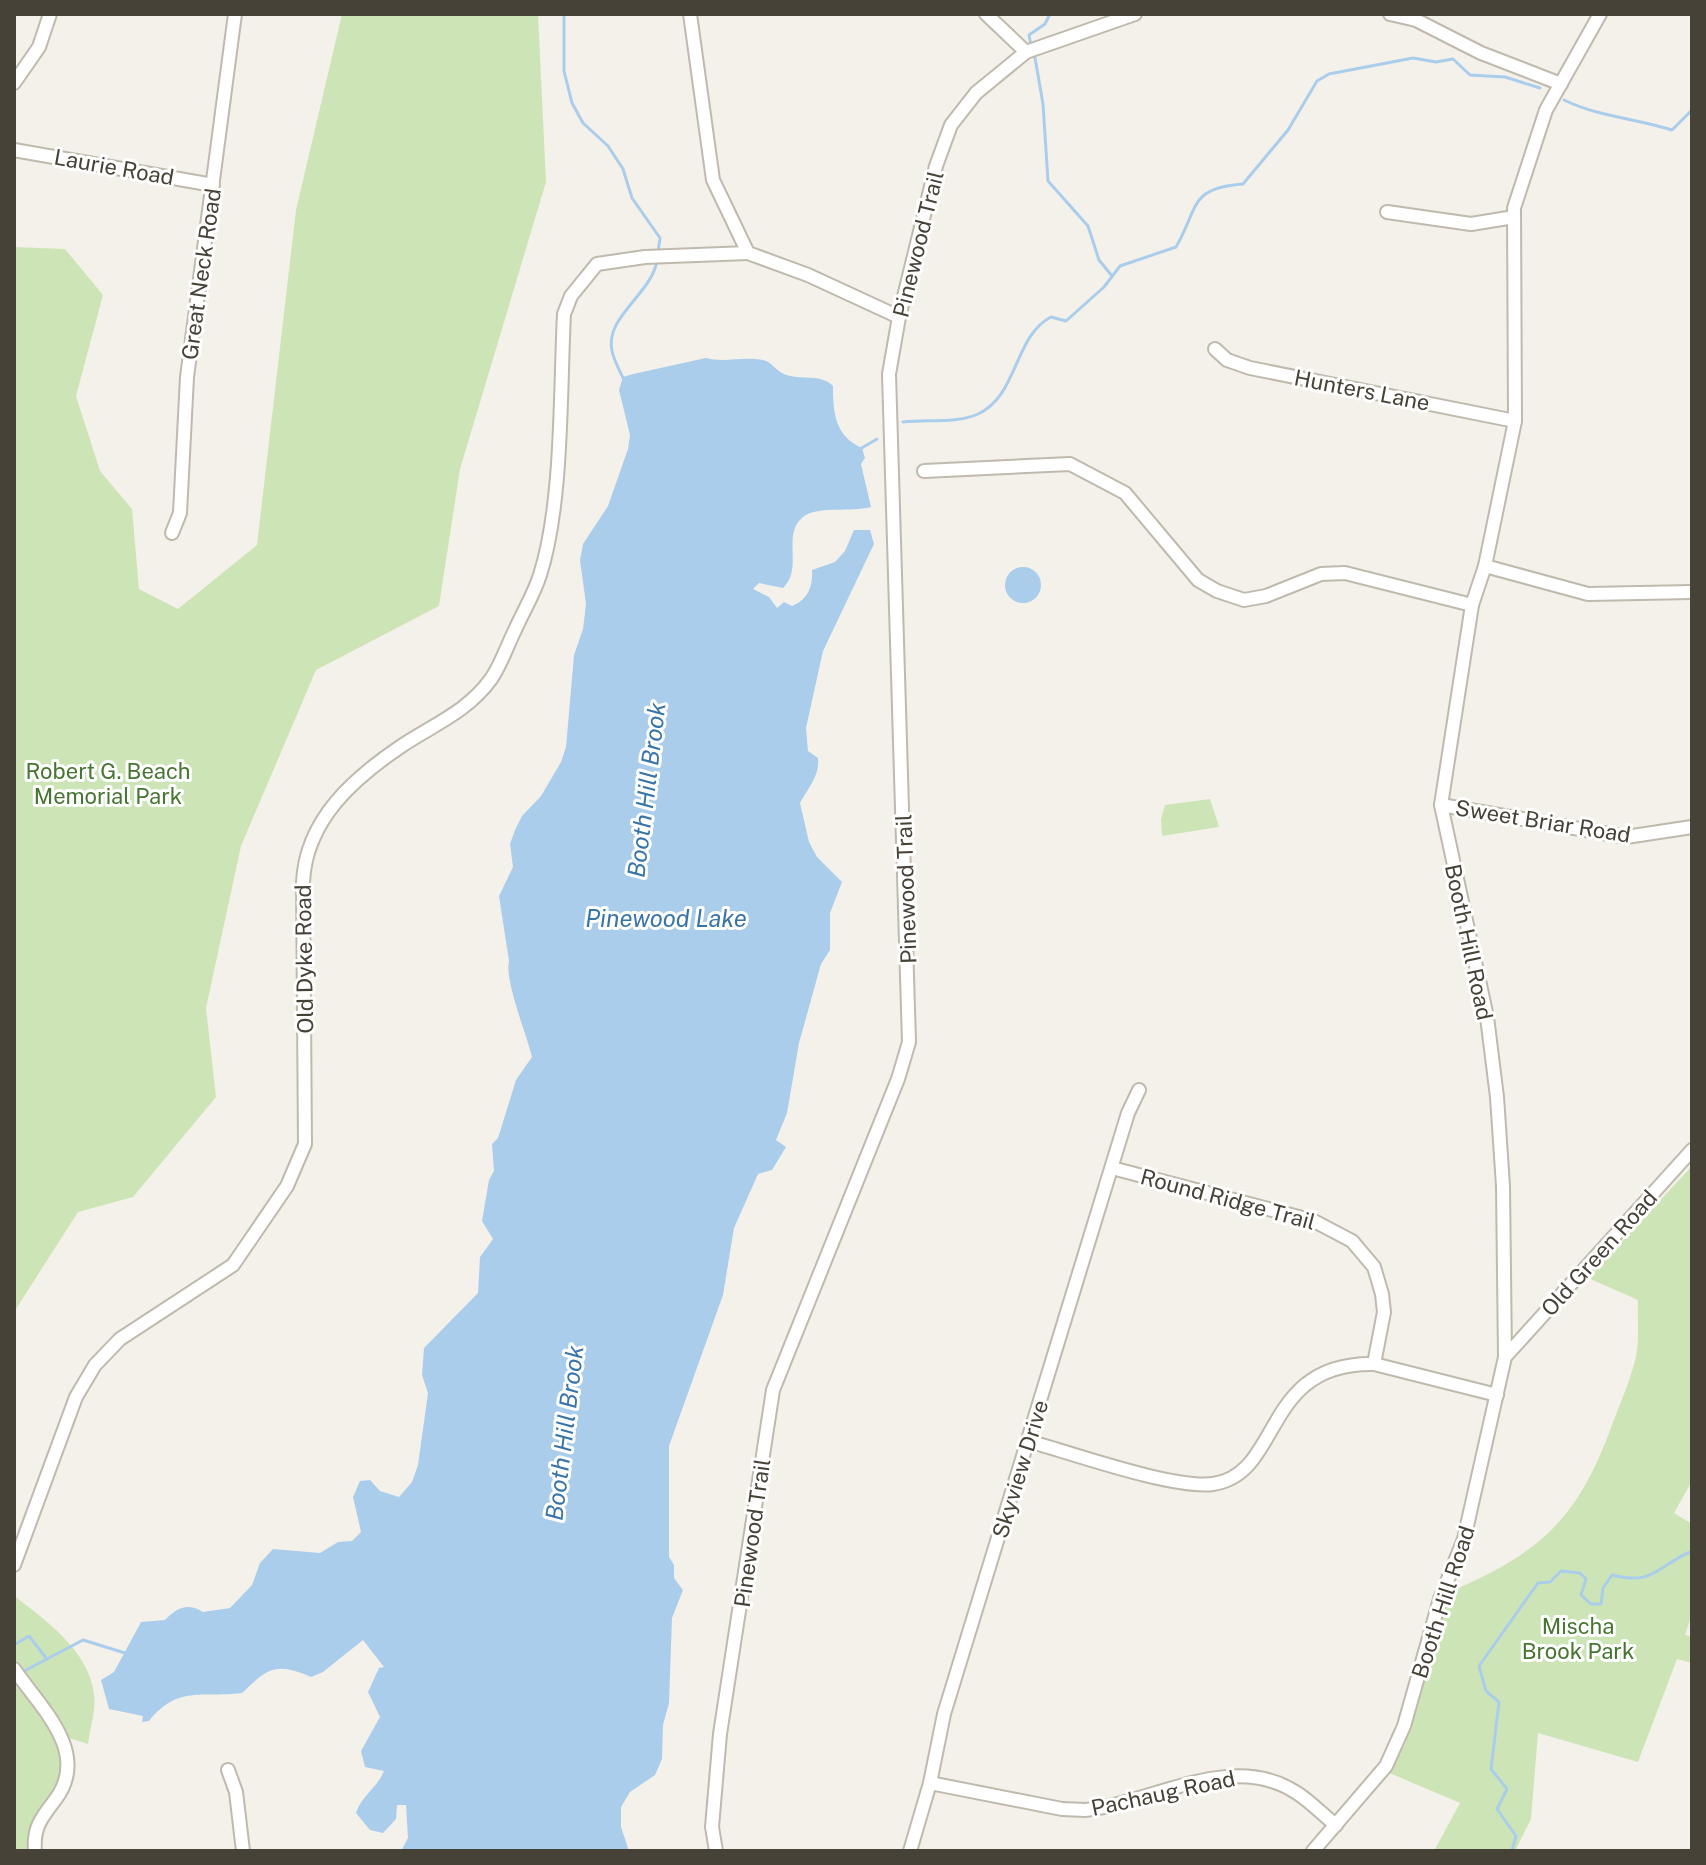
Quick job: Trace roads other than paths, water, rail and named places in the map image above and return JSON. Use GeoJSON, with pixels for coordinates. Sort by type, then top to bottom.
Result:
{"type":"FeatureCollection","features":[{"type":"Feature","properties":{"kind":"street"},"geometry":{"type":"LineString","coordinates":[[14,83],[39,47],[50,14]]}},
{"type":"Feature","properties":{"kind":"street","name":"Great Neck Road"},"geometry":{"type":"LineString","coordinates":[[172,533],[180,513],[187,377],[235,14]]}},
{"type":"Feature","properties":{"kind":"street"},"geometry":{"type":"LineString","coordinates":[[690,14],[713,180],[748,253],[808,275],[899,317]]}},
{"type":"Feature","properties":{"kind":"street"},"geometry":{"type":"LineString","coordinates":[[986,14],[1032,50]]}},
{"type":"Feature","properties":{"kind":"street","name":"Pinewood Trail"},"geometry":{"type":"LineString","coordinates":[[716,1851],[712,1827],[720,1734],[773,1390],[785,1353],[898,1079],[909,1042],[889,374],[899,317],[936,166],[951,125],[976,93],[1032,50],[1135,14]]}},
{"type":"Feature","properties":{"kind":"street"},"geometry":{"type":"LineString","coordinates":[[1390,14],[1415,17],[1481,53],[1561,84]]}},
{"type":"Feature","properties":{"kind":"street","name":"Booth Hill Road"},"geometry":{"type":"LineString","coordinates":[[1313,1851],[1386,1766],[1404,1726],[1440,1599],[1464,1539],[1505,1357],[1503,1186],[1497,1097],[1487,1017],[1441,805],[1472,605],[1485,566],[1515,421],[1514,208],[1546,110],[1600,14]]}},
{"type":"Feature","properties":{"kind":"street","name":"Laurie Road"},"geometry":{"type":"LineString","coordinates":[[14,150],[213,185]]}},
{"type":"Feature","properties":{"kind":"street"},"geometry":{"type":"LineString","coordinates":[[1387,212],[1471,224],[1514,217]]}},
{"type":"Feature","properties":{"kind":"street","name":"Old Dyke Road"},"geometry":{"type":"LineString","coordinates":[[14,1565],[76,1397],[95,1365],[120,1339],[233,1265],[296,1170],[305,1144],[303,882],[312,841],[326,813],[355,781],[402,745],[470,703],[492,678],[539,577],[545,555],[554,494],[564,314],[571,296],[597,264],[645,257],[748,253]]}},
{"type":"Feature","properties":{"kind":"street","name":"Hunters Lane"},"geometry":{"type":"LineString","coordinates":[[1215,349],[1227,360],[1250,368],[1515,421]]}},
{"type":"Feature","properties":{"kind":"street"},"geometry":{"type":"LineString","coordinates":[[924,471],[1070,464],[1125,493],[1198,580],[1217,591],[1244,600],[1266,596],[1321,574],[1345,573],[1472,605]]}},
{"type":"Feature","properties":{"kind":"street"},"geometry":{"type":"LineString","coordinates":[[1485,566],[1588,594],[1692,592]]}},
{"type":"Feature","properties":{"kind":"street","name":"Sweet Briar Road"},"geometry":{"type":"LineString","coordinates":[[1441,805],[1626,837],[1692,827]]}},
{"type":"Feature","properties":{"kind":"street","name":"Skyview Drive"},"geometry":{"type":"LineString","coordinates":[[910,1851],[930,1783],[944,1714],[1112,1168],[1139,1090]]}},
{"type":"Feature","properties":{"kind":"street","name":"Old Green Road"},"geometry":{"type":"LineString","coordinates":[[1505,1357],[1692,1150]]}},
{"type":"Feature","properties":{"kind":"street","name":"Round Ridge Trail"},"geometry":{"type":"LineString","coordinates":[[1112,1168],[1314,1221],[1352,1241],[1374,1267],[1382,1294],[1384,1312],[1374,1364]]}},
{"type":"Feature","properties":{"kind":"street"},"geometry":{"type":"LineString","coordinates":[[1028,1441],[1172,1480],[1217,1483],[1246,1465],[1291,1398],[1318,1373],[1354,1363],[1374,1364],[1497,1395]]}},
{"type":"Feature","properties":{"kind":"street"},"geometry":{"type":"LineString","coordinates":[[14,1669],[62,1740],[70,1759],[64,1787],[36,1826],[35,1851]]}},
{"type":"Feature","properties":{"kind":"street"},"geometry":{"type":"LineString","coordinates":[[228,1770],[236,1792],[243,1851]]}},
{"type":"Feature","properties":{"kind":"street","name":"Pachaug Road"},"geometry":{"type":"LineString","coordinates":[[930,1783],[1062,1809],[1085,1810],[1222,1777],[1261,1777],[1296,1793],[1336,1825]]}},
{"type":"Feature","properties":{"kind":"water","name":"Pinewood Lake"},"geometry":{"type":"Polygon","coordinates":[[[706,358],[763,360],[784,374],[828,382],[833,386],[837,423],[846,437],[862,448],[865,458],[861,464],[871,507],[817,511],[803,517],[794,533],[789,580],[783,588],[759,583],[753,589],[769,597],[777,608],[784,602],[792,606],[808,592],[812,570],[835,562],[845,551],[854,530],[870,530],[874,544],[823,651],[806,728],[808,751],[818,758],[815,776],[800,803],[809,842],[817,857],[842,882],[830,913],[830,950],[821,964],[799,1043],[787,1113],[776,1140],[786,1147],[772,1170],[758,1174],[734,1228],[723,1295],[669,1446],[669,1557],[674,1565],[674,1578],[683,1590],[672,1618],[669,1703],[663,1725],[662,1759],[655,1775],[630,1792],[621,1807],[621,1827],[629,1851],[401,1851],[408,1838],[406,1805],[397,1805],[396,1819],[383,1833],[370,1830],[356,1813],[384,1771],[365,1767],[361,1751],[380,1717],[368,1692],[379,1668],[384,1667],[363,1640],[323,1672],[311,1677],[289,1670],[273,1670],[242,1693],[191,1695],[170,1702],[149,1721],[142,1722],[143,1716],[109,1709],[101,1680],[114,1672],[141,1622],[165,1620],[173,1612],[187,1607],[203,1612],[230,1608],[252,1585],[260,1563],[273,1549],[320,1553],[338,1542],[352,1541],[361,1532],[353,1497],[360,1481],[370,1480],[380,1491],[399,1497],[412,1482],[418,1465],[428,1393],[422,1375],[424,1348],[478,1293],[480,1257],[493,1239],[482,1221],[489,1180],[494,1171],[492,1144],[498,1138],[516,1080],[532,1057],[510,981],[499,896],[513,867],[510,844],[515,830],[522,816],[541,796],[566,747],[574,655],[583,629],[586,604],[580,560],[583,544],[608,506],[628,449],[630,435],[619,390],[623,377],[706,358]]]}},
{"type":"Feature","properties":{"kind":"water"},"geometry":{"type":"Polygon","coordinates":[[[1023,567],[1036,572],[1041,585],[1036,598],[1023,603],[1010,598],[1005,585],[1010,572],[1023,567]]]}},
{"type":"Feature","properties":{"kind":"waterway","name":"Booth Hill Brook"},"geometry":{"type":"LineString","coordinates":[[564,14],[564,71],[572,103],[583,123],[608,146],[623,169],[632,198],[660,238],[658,253]]}},
{"type":"Feature","properties":{"kind":"waterway"},"geometry":{"type":"LineString","coordinates":[[1031,45],[1029,35],[1045,24],[1050,14]]}},
{"type":"Feature","properties":{"kind":"waterway"},"geometry":{"type":"LineString","coordinates":[[1034,52],[1043,104],[1048,181],[1088,226],[1099,260],[1112,276]]}},
{"type":"Feature","properties":{"kind":"waterway"},"geometry":{"type":"LineString","coordinates":[[903,422],[960,419],[978,414],[991,405],[1001,394],[1022,351],[1039,326],[1051,317],[1066,321],[1104,287],[1120,266],[1176,247],[1204,195],[1225,186],[1243,184],[1288,130],[1317,81],[1329,74],[1413,58],[1436,62],[1453,59],[1470,75],[1505,77],[1540,88]]}},
{"type":"Feature","properties":{"kind":"waterway"},"geometry":{"type":"LineString","coordinates":[[1564,100],[1590,110],[1672,130],[1692,110]]}},
{"type":"Feature","properties":{"kind":"waterway","name":"Booth Hill Brook"},"geometry":{"type":"LineString","coordinates":[[624,380],[613,355],[611,339],[622,316],[654,272],[657,260]]}},
{"type":"Feature","properties":{"kind":"waterway"},"geometry":{"type":"LineString","coordinates":[[860,449],[877,439]]}},
{"type":"Feature","properties":{"kind":"waterway"},"geometry":{"type":"LineString","coordinates":[[1512,1851],[1516,1836],[1497,1809],[1507,1789],[1491,1769],[1499,1702],[1486,1691],[1479,1666],[1538,1583],[1550,1582],[1561,1571],[1580,1573],[1586,1579],[1581,1595],[1591,1604],[1601,1604],[1603,1588],[1612,1575],[1626,1578],[1647,1576],[1692,1551]]}},
{"type":"Feature","properties":{"kind":"waterway"},"geometry":{"type":"LineString","coordinates":[[14,1645],[29,1636],[47,1659],[83,1640],[125,1653]]}},
{"type":"Feature","properties":{"kind":"waterway"},"geometry":{"type":"LineString","coordinates":[[24,1671],[47,1659]]}},
{"type":"Feature","properties":{"kind":"park label","name":"Robert G. Beach Memorial Park"},"geometry":{"type":"Point","coordinates":[108,784]}},
{"type":"Feature","properties":{"kind":"park label","name":"Mischa Brook Park"},"geometry":{"type":"Point","coordinates":[1578,1638]}}]}
